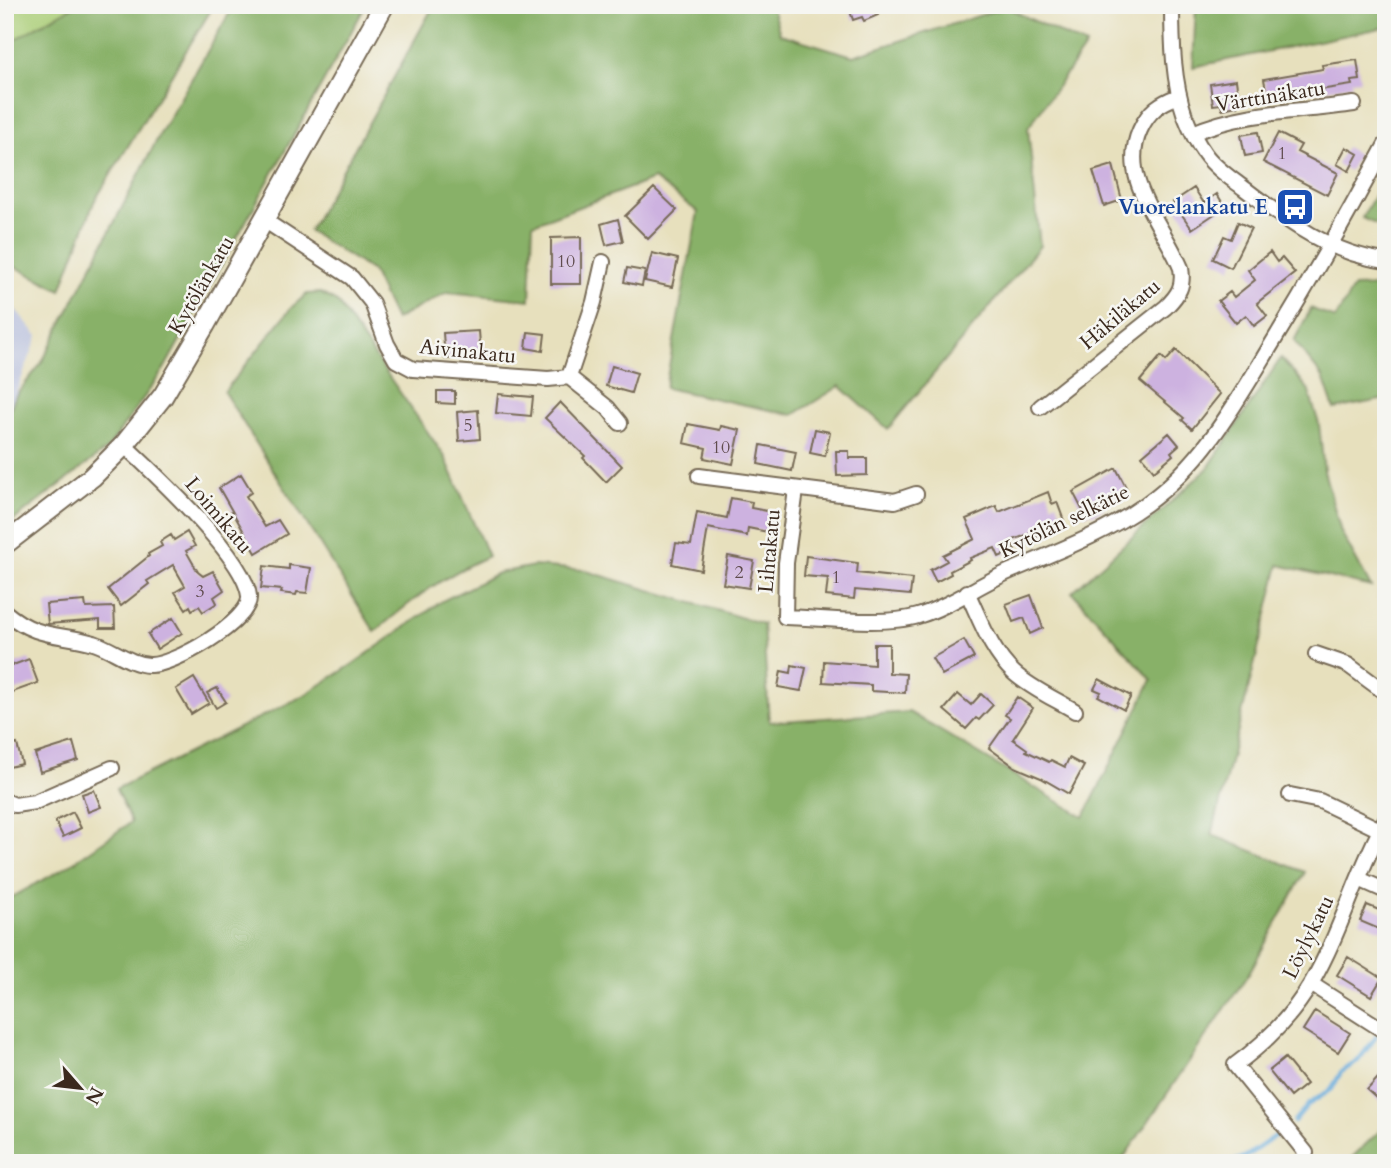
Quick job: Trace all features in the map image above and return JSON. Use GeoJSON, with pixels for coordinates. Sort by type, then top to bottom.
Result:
{"type":"FeatureCollection","features":[{"type":"Feature","properties":{"kind":"street","name":"Kytölänkatu"},"geometry":{"type":"LineString","coordinates":[[5,544],[92,477],[124,445],[163,396],[384,5]]}},
{"type":"Feature","properties":{"kind":"street"},"geometry":{"type":"LineString","coordinates":[[1172,5],[1172,45],[1179,96],[1193,133],[1206,155],[1225,173],[1286,219],[1330,246],[1354,255],[1386,261]]}},
{"type":"Feature","properties":{"kind":"street","name":"Häkiläkatu"},"geometry":{"type":"LineString","coordinates":[[1040,407],[1167,307],[1181,289],[1181,268],[1143,196],[1132,163],[1135,142],[1150,111],[1160,103],[1179,96]]}},
{"type":"Feature","properties":{"kind":"street","name":"Värttinäkatu"},"geometry":{"type":"LineString","coordinates":[[1193,133],[1241,118],[1354,104]]}},
{"type":"Feature","properties":{"kind":"street","name":"Kytölän selkätie"},"geometry":{"type":"LineString","coordinates":[[785,617],[899,620],[926,613],[1122,520],[1148,503],[1175,480],[1217,433],[1330,246],[1386,144]]}},
{"type":"Feature","properties":{"kind":"street","name":"Aivinakatu"},"geometry":{"type":"LineString","coordinates":[[264,220],[352,278],[363,289],[372,303],[396,360],[413,369],[548,379],[569,377]]}},
{"type":"Feature","properties":{"kind":"street"},"geometry":{"type":"LineString","coordinates":[[603,262],[594,302],[569,377],[608,408],[620,423]]}},
{"type":"Feature","properties":{"kind":"street","name":"Loimikatu"},"geometry":{"type":"LineString","coordinates":[[5,611],[40,634],[94,643],[139,664],[152,666],[166,663],[230,627],[245,612],[250,597],[242,576],[221,545],[202,522],[124,445]]}},
{"type":"Feature","properties":{"kind":"street","name":"Lihtakatu"},"geometry":{"type":"LineString","coordinates":[[699,476],[895,501],[916,494]]}},
{"type":"Feature","properties":{"kind":"street","name":"Lihtakatu"},"geometry":{"type":"LineString","coordinates":[[785,617],[786,562],[796,489]]}},
{"type":"Feature","properties":{"kind":"street"},"geometry":{"type":"LineString","coordinates":[[967,592],[1000,657],[1014,673],[1075,711]]}},
{"type":"Feature","properties":{"kind":"street"},"geometry":{"type":"LineString","coordinates":[[1316,654],[1348,665],[1386,693]]}},
{"type":"Feature","properties":{"kind":"street"},"geometry":{"type":"LineString","coordinates":[[5,801],[15,806],[35,802],[112,768]]}},
{"type":"Feature","properties":{"kind":"street"},"geometry":{"type":"LineString","coordinates":[[1290,795],[1320,801],[1383,825]]}},
{"type":"Feature","properties":{"kind":"street","name":"Löylykatu"},"geometry":{"type":"LineString","coordinates":[[1306,1153],[1235,1065],[1275,1031],[1311,984],[1383,825]]}},
{"type":"Feature","properties":{"kind":"street"},"geometry":{"type":"LineString","coordinates":[[1359,880],[1386,891]]}},
{"type":"Feature","properties":{"kind":"street"},"geometry":{"type":"LineString","coordinates":[[1311,984],[1386,1032]]}},
{"type":"Feature","properties":{"kind":"shaded area"},"geometry":{"type":"Polygon","coordinates":[[[5,297],[38,336],[5,421],[5,297]]]}},
{"type":"Feature","properties":{"kind":"green space"},"geometry":{"type":"Polygon","coordinates":[[[5,5],[76,5],[5,46],[5,5]]]}},
{"type":"Feature","properties":{"kind":"green space"},"geometry":{"type":"Polygon","coordinates":[[[76,5],[214,5],[94,202],[61,290],[5,262],[5,46],[76,5]]]}},
{"type":"Feature","properties":{"kind":"green space"},"geometry":{"type":"Polygon","coordinates":[[[234,5],[366,5],[164,369],[108,448],[5,527],[5,421],[16,395],[41,364],[160,134],[234,5]]]}},
{"type":"Feature","properties":{"kind":"green space"},"geometry":{"type":"Polygon","coordinates":[[[434,5],[771,5],[780,34],[853,56],[1006,7],[1086,46],[1028,128],[1040,246],[888,429],[840,386],[793,415],[665,388],[698,212],[654,179],[533,224],[530,300],[447,292],[395,320],[372,271],[309,231],[434,5]]]}},
{"type":"Feature","properties":{"kind":"green space"},"geometry":{"type":"Polygon","coordinates":[[[1196,5],[1386,5],[1386,27],[1193,67],[1196,5]]]}},
{"type":"Feature","properties":{"kind":"green space"},"geometry":{"type":"Polygon","coordinates":[[[1386,175],[1386,229],[1362,218],[1386,175]]]}},
{"type":"Feature","properties":{"kind":"green space"},"geometry":{"type":"Polygon","coordinates":[[[1386,286],[1386,399],[1334,409],[1323,377],[1294,341],[1311,308],[1335,319],[1354,287],[1386,286]]]}},
{"type":"Feature","properties":{"kind":"green space"},"geometry":{"type":"Polygon","coordinates":[[[320,293],[337,302],[445,457],[488,556],[428,590],[375,632],[224,392],[292,307],[307,294],[320,293]]]}},
{"type":"Feature","properties":{"kind":"green space"},"geometry":{"type":"Polygon","coordinates":[[[1281,358],[1308,389],[1319,424],[1324,471],[1341,532],[1371,587],[1279,565],[1212,835],[1305,872],[1249,973],[1120,1163],[5,1163],[5,901],[68,866],[131,822],[116,789],[303,696],[442,601],[498,573],[534,566],[583,570],[763,624],[769,722],[909,712],[1084,817],[1152,680],[1072,592],[1208,468],[1281,358]]]}},
{"type":"Feature","properties":{"kind":"green space"},"geometry":{"type":"Polygon","coordinates":[[[1386,1125],[1386,1163],[1346,1163],[1386,1125]]]}},
{"type":"Feature","properties":{"kind":"building"},"geometry":{"type":"Polygon","coordinates":[[[848,5],[874,5],[878,15],[864,21],[862,17],[853,20],[848,5]]]}},
{"type":"Feature","properties":{"kind":"building"},"geometry":{"type":"Polygon","coordinates":[[[1357,60],[1360,80],[1351,81],[1352,85],[1283,98],[1282,93],[1267,96],[1264,79],[1323,69],[1322,65],[1357,60]]]}},
{"type":"Feature","properties":{"kind":"building"},"geometry":{"type":"Polygon","coordinates":[[[1236,80],[1239,102],[1236,102],[1237,106],[1222,109],[1221,104],[1213,105],[1210,84],[1236,80]]]}},
{"type":"Feature","properties":{"kind":"building"},"geometry":{"type":"Polygon","coordinates":[[[1258,132],[1262,153],[1245,156],[1241,135],[1258,132]]]}},
{"type":"Feature","properties":{"kind":"building"},"geometry":{"type":"Polygon","coordinates":[[[1278,133],[1301,145],[1297,152],[1338,173],[1327,195],[1263,162],[1278,133]]]}},
{"type":"Feature","properties":{"kind":"building"},"geometry":{"type":"Polygon","coordinates":[[[1346,147],[1358,154],[1349,171],[1337,164],[1346,147]]]}},
{"type":"Feature","properties":{"kind":"building"},"geometry":{"type":"Polygon","coordinates":[[[1113,165],[1122,200],[1104,206],[1093,171],[1113,165]]]}},
{"type":"Feature","properties":{"kind":"building"},"geometry":{"type":"Polygon","coordinates":[[[654,188],[677,210],[648,239],[625,216],[654,188]]]}},
{"type":"Feature","properties":{"kind":"building"},"geometry":{"type":"Polygon","coordinates":[[[1194,188],[1204,203],[1217,194],[1225,207],[1192,229],[1173,202],[1194,188]]]}},
{"type":"Feature","properties":{"kind":"building"},"geometry":{"type":"Polygon","coordinates":[[[618,219],[623,241],[606,245],[601,224],[618,219]]]}},
{"type":"Feature","properties":{"kind":"building"},"geometry":{"type":"Polygon","coordinates":[[[1238,222],[1251,228],[1231,268],[1213,259],[1224,236],[1231,239],[1238,222]]]}},
{"type":"Feature","properties":{"kind":"building"},"geometry":{"type":"Polygon","coordinates":[[[581,237],[581,284],[551,284],[551,238],[581,237]]]}},
{"type":"Feature","properties":{"kind":"building"},"geometry":{"type":"Polygon","coordinates":[[[1270,252],[1277,262],[1282,258],[1295,273],[1257,303],[1267,316],[1254,326],[1246,315],[1236,323],[1218,301],[1230,292],[1234,297],[1255,280],[1248,270],[1270,252]]]}},
{"type":"Feature","properties":{"kind":"building"},"geometry":{"type":"Polygon","coordinates":[[[652,253],[678,259],[672,287],[645,281],[652,253]]]}},
{"type":"Feature","properties":{"kind":"building"},"geometry":{"type":"Polygon","coordinates":[[[627,268],[645,271],[642,286],[624,282],[627,268]]]}},
{"type":"Feature","properties":{"kind":"building"},"geometry":{"type":"Polygon","coordinates":[[[479,331],[481,357],[445,359],[443,333],[479,331]]]}},
{"type":"Feature","properties":{"kind":"building"},"geometry":{"type":"Polygon","coordinates":[[[528,332],[545,334],[543,351],[526,348],[528,332]]]}},
{"type":"Feature","properties":{"kind":"building"},"geometry":{"type":"Polygon","coordinates":[[[1176,350],[1220,394],[1192,429],[1182,420],[1184,418],[1140,381],[1161,356],[1166,361],[1176,350]]]}},
{"type":"Feature","properties":{"kind":"building"},"geometry":{"type":"Polygon","coordinates":[[[612,366],[637,373],[631,393],[606,386],[612,366]]]}},
{"type":"Feature","properties":{"kind":"building"},"geometry":{"type":"Polygon","coordinates":[[[437,391],[455,391],[455,404],[437,403],[437,391]]]}},
{"type":"Feature","properties":{"kind":"building"},"geometry":{"type":"Polygon","coordinates":[[[498,394],[533,397],[531,416],[496,413],[498,394]]]}},
{"type":"Feature","properties":{"kind":"building"},"geometry":{"type":"Polygon","coordinates":[[[560,402],[622,466],[606,482],[583,458],[585,456],[545,418],[560,402]]]}},
{"type":"Feature","properties":{"kind":"building"},"geometry":{"type":"Polygon","coordinates":[[[478,410],[480,439],[459,441],[457,412],[478,410]]]}},
{"type":"Feature","properties":{"kind":"building"},"geometry":{"type":"Polygon","coordinates":[[[688,424],[720,430],[721,426],[740,430],[733,464],[704,458],[706,448],[684,443],[688,424]]]}},
{"type":"Feature","properties":{"kind":"building"},"geometry":{"type":"Polygon","coordinates":[[[815,429],[830,432],[825,456],[810,453],[815,429]]]}},
{"type":"Feature","properties":{"kind":"building"},"geometry":{"type":"Polygon","coordinates":[[[1169,433],[1179,445],[1171,452],[1173,455],[1154,471],[1142,456],[1169,433]]]}},
{"type":"Feature","properties":{"kind":"building"},"geometry":{"type":"Polygon","coordinates":[[[761,445],[796,452],[792,471],[758,464],[761,445]]]}},
{"type":"Feature","properties":{"kind":"building"},"geometry":{"type":"Polygon","coordinates":[[[836,451],[849,451],[849,458],[867,458],[867,475],[837,476],[836,451]]]}},
{"type":"Feature","properties":{"kind":"building"},"geometry":{"type":"Polygon","coordinates":[[[1116,468],[1127,489],[1108,500],[1110,503],[1103,506],[1104,508],[1092,515],[1091,512],[1085,515],[1073,492],[1116,468]]]}},
{"type":"Feature","properties":{"kind":"building"},"geometry":{"type":"Polygon","coordinates":[[[241,474],[252,492],[246,496],[265,527],[278,520],[287,534],[256,553],[219,488],[241,474]]]}},
{"type":"Feature","properties":{"kind":"building"},"geometry":{"type":"Polygon","coordinates":[[[1048,492],[1052,504],[1057,502],[1064,521],[1056,524],[1057,528],[1033,538],[1031,533],[1011,541],[1015,550],[999,557],[995,548],[970,558],[971,560],[936,582],[930,570],[947,561],[943,555],[975,539],[966,519],[996,506],[999,512],[1048,492]]]}},
{"type":"Feature","properties":{"kind":"building"},"geometry":{"type":"Polygon","coordinates":[[[731,498],[752,502],[751,508],[772,512],[768,532],[748,528],[747,536],[708,528],[701,570],[672,564],[676,543],[691,545],[697,512],[727,518],[731,498]]]}},
{"type":"Feature","properties":{"kind":"building"},"geometry":{"type":"Polygon","coordinates":[[[187,532],[195,546],[186,551],[198,572],[203,576],[213,571],[224,590],[214,597],[217,603],[203,612],[199,606],[192,610],[190,606],[186,609],[175,592],[185,586],[173,565],[147,581],[149,584],[121,606],[108,589],[149,556],[148,554],[162,546],[160,542],[171,535],[174,540],[187,532]]]}},
{"type":"Feature","properties":{"kind":"building"},"geometry":{"type":"Polygon","coordinates":[[[728,556],[754,561],[749,588],[723,584],[728,556]]]}},
{"type":"Feature","properties":{"kind":"building"},"geometry":{"type":"Polygon","coordinates":[[[806,556],[858,563],[857,573],[912,579],[910,595],[855,590],[854,599],[826,596],[828,578],[804,576],[806,556]]]}},
{"type":"Feature","properties":{"kind":"building"},"geometry":{"type":"Polygon","coordinates":[[[289,565],[311,568],[307,593],[297,592],[296,595],[281,593],[282,590],[261,588],[264,566],[289,569],[289,565]]]}},
{"type":"Feature","properties":{"kind":"building"},"geometry":{"type":"Polygon","coordinates":[[[1031,595],[1043,628],[1030,634],[1024,618],[1013,622],[1006,604],[1031,595]]]}},
{"type":"Feature","properties":{"kind":"building"},"geometry":{"type":"Polygon","coordinates":[[[85,601],[86,608],[114,607],[115,628],[100,628],[100,620],[48,624],[46,604],[85,601]]]}},
{"type":"Feature","properties":{"kind":"building"},"geometry":{"type":"Polygon","coordinates":[[[173,618],[182,633],[157,649],[148,634],[173,618]]]}},
{"type":"Feature","properties":{"kind":"building"},"geometry":{"type":"Polygon","coordinates":[[[964,640],[974,658],[942,675],[932,658],[964,640]]]}},
{"type":"Feature","properties":{"kind":"building"},"geometry":{"type":"Polygon","coordinates":[[[874,644],[889,644],[889,673],[906,674],[905,693],[871,691],[871,685],[823,682],[824,661],[874,665],[874,644]]]}},
{"type":"Feature","properties":{"kind":"building"},"geometry":{"type":"Polygon","coordinates":[[[29,659],[38,683],[10,693],[5,679],[5,668],[29,659]]]}},
{"type":"Feature","properties":{"kind":"building"},"geometry":{"type":"Polygon","coordinates":[[[792,665],[806,668],[801,691],[778,687],[781,671],[791,673],[792,665]]]}},
{"type":"Feature","properties":{"kind":"building"},"geometry":{"type":"Polygon","coordinates":[[[194,678],[209,703],[191,714],[176,689],[194,678]]]}},
{"type":"Feature","properties":{"kind":"building"},"geometry":{"type":"Polygon","coordinates":[[[1099,679],[1131,696],[1124,710],[1098,696],[1101,692],[1094,689],[1099,679]]]}},
{"type":"Feature","properties":{"kind":"building"},"geometry":{"type":"Polygon","coordinates":[[[217,688],[226,702],[216,708],[207,693],[217,688]]]}},
{"type":"Feature","properties":{"kind":"building"},"geometry":{"type":"Polygon","coordinates":[[[958,694],[971,705],[981,694],[993,705],[966,729],[944,710],[958,694]]]}},
{"type":"Feature","properties":{"kind":"building"},"geometry":{"type":"Polygon","coordinates":[[[1017,697],[1033,708],[1013,739],[1027,749],[1026,751],[1049,762],[1051,760],[1065,767],[1069,758],[1084,766],[1069,794],[1015,767],[989,748],[1010,718],[1005,715],[1017,697]]]}},
{"type":"Feature","properties":{"kind":"building"},"geometry":{"type":"Polygon","coordinates":[[[73,742],[78,760],[40,772],[35,754],[73,742]]]}},
{"type":"Feature","properties":{"kind":"building"},"geometry":{"type":"Polygon","coordinates":[[[17,744],[22,764],[5,768],[5,746],[17,744]]]}},
{"type":"Feature","properties":{"kind":"building"},"geometry":{"type":"Polygon","coordinates":[[[94,790],[101,807],[88,812],[82,794],[94,790]]]}},
{"type":"Feature","properties":{"kind":"building"},"geometry":{"type":"Polygon","coordinates":[[[73,812],[81,828],[63,837],[55,821],[73,812]]]}},
{"type":"Feature","properties":{"kind":"building"},"geometry":{"type":"Polygon","coordinates":[[[1367,905],[1386,913],[1386,932],[1360,921],[1367,905]]]}},
{"type":"Feature","properties":{"kind":"building"},"geometry":{"type":"Polygon","coordinates":[[[1348,957],[1382,978],[1371,996],[1337,975],[1348,957]]]}},
{"type":"Feature","properties":{"kind":"building"},"geometry":{"type":"Polygon","coordinates":[[[1315,1011],[1350,1033],[1338,1052],[1303,1030],[1315,1011]]]}},
{"type":"Feature","properties":{"kind":"building"},"geometry":{"type":"Polygon","coordinates":[[[1285,1058],[1306,1084],[1290,1097],[1269,1071],[1285,1058]]]}},
{"type":"Feature","properties":{"kind":"building"},"geometry":{"type":"Polygon","coordinates":[[[1386,1069],[1386,1107],[1367,1090],[1386,1069]]]}},
{"type":"Feature","properties":{"kind":"waterway"},"geometry":{"type":"LineString","coordinates":[[1294,1122],[1309,1104],[1332,1089],[1341,1072],[1357,1062],[1376,1037]]}},
{"type":"Feature","properties":{"kind":"waterway"},"geometry":{"type":"LineString","coordinates":[[1229,1163],[1245,1157],[1277,1135]]}},
{"type":"Feature","properties":{"kind":"place","name":"Vuorelankatu E"},"geometry":{"type":"Point","coordinates":[1295,207]}}]}
